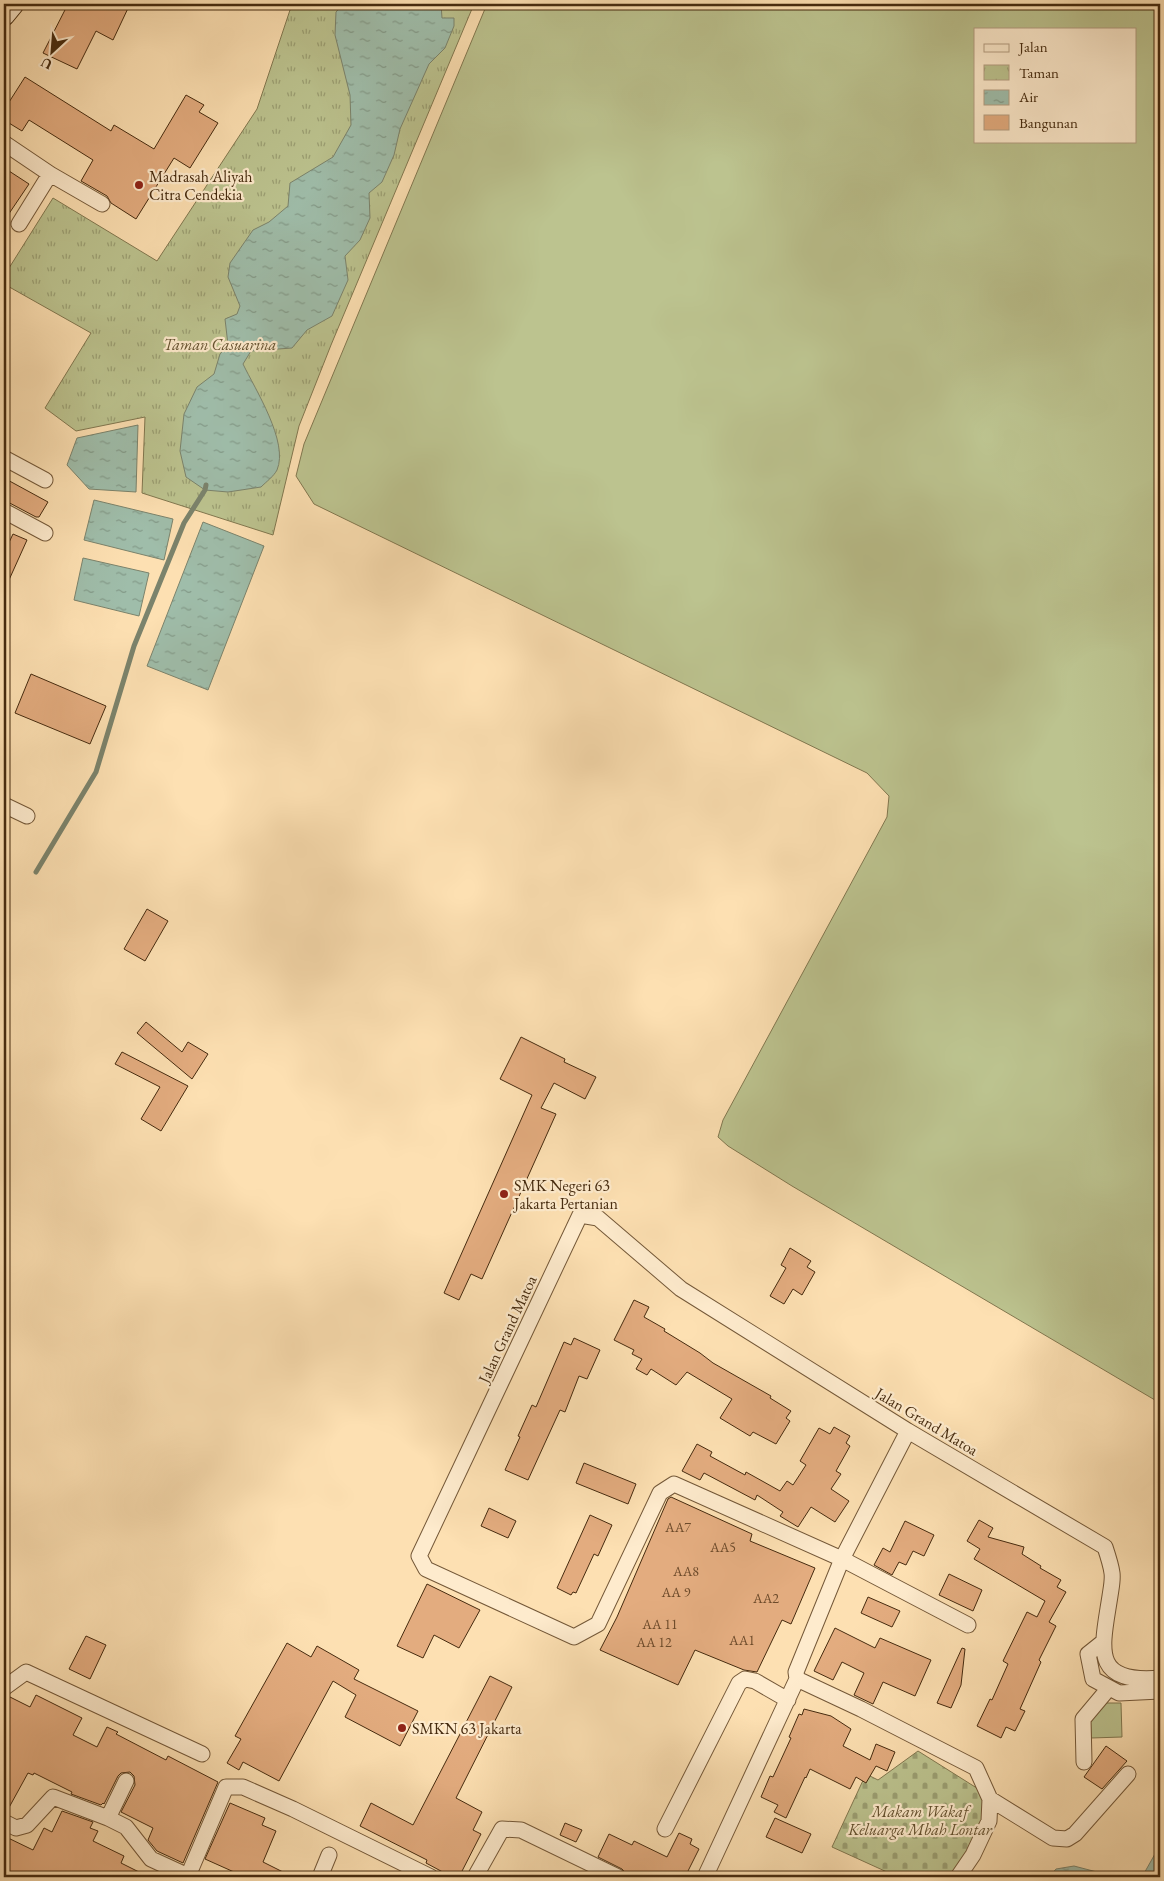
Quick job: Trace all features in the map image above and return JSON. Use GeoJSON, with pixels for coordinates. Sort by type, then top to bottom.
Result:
{"type":"FeatureCollection","features":[{"type":"Feature","properties":{"kind":"main road"},"geometry":{"type":"LineString","coordinates":[[4,15],[13,4]]}},
{"type":"Feature","properties":{"kind":"street"},"geometry":{"type":"LineString","coordinates":[[4,143],[50,174],[102,204]]}},
{"type":"Feature","properties":{"kind":"street"},"geometry":{"type":"LineString","coordinates":[[19,224],[50,174]]}},
{"type":"Feature","properties":{"kind":"street"},"geometry":{"type":"LineString","coordinates":[[4,458],[45,480]]}},
{"type":"Feature","properties":{"kind":"street"},"geometry":{"type":"LineString","coordinates":[[4,512],[46,533]]}},
{"type":"Feature","properties":{"kind":"street"},"geometry":{"type":"LineString","coordinates":[[4,805],[27,816]]}},
{"type":"Feature","properties":{"kind":"street","name":"Jalan Grand Matoa"},"geometry":{"type":"LineString","coordinates":[[968,1625],[842,1559],[674,1484],[660,1493],[598,1624],[574,1637],[426,1569],[419,1556],[580,1215],[598,1218],[681,1289],[908,1431],[1105,1548],[1113,1574],[1103,1642],[1107,1664],[1120,1676],[1143,1679],[1160,1678]]}},
{"type":"Feature","properties":{"kind":"street"},"geometry":{"type":"LineString","coordinates":[[705,1877],[788,1700],[797,1679],[796,1672],[842,1559],[908,1431]]}},
{"type":"Feature","properties":{"kind":"street"},"geometry":{"type":"LineString","coordinates":[[1103,1642],[1088,1654],[1093,1679],[1119,1693],[1160,1691]]}},
{"type":"Feature","properties":{"kind":"street"},"geometry":{"type":"LineString","coordinates":[[4,1688],[26,1672],[202,1754]]}},
{"type":"Feature","properties":{"kind":"street"},"geometry":{"type":"LineString","coordinates":[[665,1829],[739,1683],[745,1679],[755,1681],[788,1700]]}},
{"type":"Feature","properties":{"kind":"street"},"geometry":{"type":"LineString","coordinates":[[797,1679],[861,1709],[976,1768],[990,1799],[989,1821],[973,1855],[958,1877]]}},
{"type":"Feature","properties":{"kind":"street"},"geometry":{"type":"LineString","coordinates":[[1084,1762],[1083,1719],[1109,1688]]}},
{"type":"Feature","properties":{"kind":"street"},"geometry":{"type":"LineString","coordinates":[[990,1799],[1053,1838],[1067,1839],[1075,1834],[1128,1774]]}},
{"type":"Feature","properties":{"kind":"street"},"geometry":{"type":"LineString","coordinates":[[108,1818],[126,1781]]}},
{"type":"Feature","properties":{"kind":"street"},"geometry":{"type":"LineString","coordinates":[[4,1822],[16,1828],[27,1825],[53,1797],[126,1827],[151,1859],[190,1876],[226,1787],[243,1787],[293,1809],[431,1877]]}},
{"type":"Feature","properties":{"kind":"street"},"geometry":{"type":"LineString","coordinates":[[475,1877],[502,1829],[521,1830],[618,1877]]}},
{"type":"Feature","properties":{"kind":"street"},"geometry":{"type":"LineString","coordinates":[[320,1877],[329,1855]]}},
{"type":"Feature","properties":{"kind":"green space","name":"Taman Casuarina"},"geometry":{"type":"Polygon","coordinates":[[[292,4],[474,4],[299,426],[273,535],[142,493],[145,417],[76,431],[45,408],[91,333],[4,284],[4,276],[53,198],[157,261],[257,109],[292,4]]]}},
{"type":"Feature","properties":{"kind":"green space"},"geometry":{"type":"Polygon","coordinates":[[[487,4],[1160,4],[1160,1403],[792,1186],[728,1146],[718,1137],[723,1120],[887,817],[889,796],[867,773],[314,504],[296,476],[304,444],[487,4]]]}},
{"type":"Feature","properties":{"kind":"green space"},"geometry":{"type":"Polygon","coordinates":[[[1090,1703],[1121,1703],[1122,1737],[1091,1738],[1090,1703]]]}},
{"type":"Feature","properties":{"kind":"green space","name":"Makam Wakaf Keluarga Mbah Lontar"},"geometry":{"type":"Polygon","coordinates":[[[918,1751],[999,1802],[958,1877],[898,1877],[832,1847],[866,1774],[878,1780],[918,1751]]]}},
{"type":"Feature","properties":{"kind":"water"},"geometry":{"type":"Polygon","coordinates":[[[343,4],[441,4],[442,18],[454,18],[454,26],[445,48],[429,64],[400,129],[394,155],[382,182],[369,193],[370,218],[360,240],[345,256],[348,280],[332,316],[307,330],[292,348],[251,351],[243,364],[275,431],[279,458],[277,470],[261,487],[228,492],[205,490],[186,477],[180,451],[184,414],[197,387],[214,374],[220,354],[228,345],[225,319],[237,314],[240,306],[228,277],[230,263],[253,230],[269,222],[288,206],[290,183],[333,157],[351,125],[350,95],[335,35],[336,12],[343,4]]]}},
{"type":"Feature","properties":{"kind":"water"},"geometry":{"type":"Polygon","coordinates":[[[138,425],[136,492],[89,489],[67,465],[77,438],[138,425]]]}},
{"type":"Feature","properties":{"kind":"water"},"geometry":{"type":"Polygon","coordinates":[[[94,500],[173,519],[164,560],[84,540],[94,500]]]}},
{"type":"Feature","properties":{"kind":"water"},"geometry":{"type":"Polygon","coordinates":[[[203,522],[264,546],[208,690],[147,666],[203,522]]]}},
{"type":"Feature","properties":{"kind":"water"},"geometry":{"type":"Polygon","coordinates":[[[83,558],[149,573],[139,616],[74,600],[83,558]]]}},
{"type":"Feature","properties":{"kind":"water"},"geometry":{"type":"Polygon","coordinates":[[[1160,1845],[1160,1877],[1142,1877],[1160,1845]]]}},
{"type":"Feature","properties":{"kind":"water"},"geometry":{"type":"Polygon","coordinates":[[[1074,1866],[1116,1877],[1049,1877],[1056,1869],[1074,1866]]]}},
{"type":"Feature","properties":{"kind":"building"},"geometry":{"type":"Polygon","coordinates":[[[68,4],[130,4],[113,40],[96,31],[77,69],[43,53],[68,4]]]}},
{"type":"Feature","properties":{"kind":"building"},"geometry":{"type":"Polygon","coordinates":[[[25,77],[111,131],[114,125],[154,149],[186,95],[204,105],[199,112],[218,123],[190,168],[174,158],[136,219],[111,203],[107,196],[81,181],[93,160],[29,120],[22,131],[4,120],[4,110],[25,77]]]}},
{"type":"Feature","properties":{"kind":"building"},"geometry":{"type":"Polygon","coordinates":[[[9,171],[29,184],[4,221],[4,179],[9,171]]]}},
{"type":"Feature","properties":{"kind":"building"},"geometry":{"type":"Polygon","coordinates":[[[4,478],[48,502],[39,517],[4,500],[4,478]]]}},
{"type":"Feature","properties":{"kind":"building"},"geometry":{"type":"Polygon","coordinates":[[[13,534],[27,540],[4,591],[4,553],[13,534]]]}},
{"type":"Feature","properties":{"kind":"building"},"geometry":{"type":"Polygon","coordinates":[[[31,674],[106,706],[90,744],[15,713],[31,674]]]}},
{"type":"Feature","properties":{"kind":"building"},"geometry":{"type":"Polygon","coordinates":[[[147,909],[168,921],[145,961],[124,949],[147,909]]]}},
{"type":"Feature","properties":{"kind":"building"},"geometry":{"type":"Polygon","coordinates":[[[146,1022],[182,1052],[188,1042],[208,1054],[192,1079],[137,1033],[146,1022]]]}},
{"type":"Feature","properties":{"kind":"building","name":"SMK Negeri 63 Jakarta Pertanian"},"geometry":{"type":"Polygon","coordinates":[[[521,1037],[565,1059],[564,1062],[596,1077],[585,1099],[554,1083],[541,1108],[556,1114],[482,1279],[471,1274],[459,1300],[444,1293],[532,1095],[500,1079],[521,1037]]]}},
{"type":"Feature","properties":{"kind":"building"},"geometry":{"type":"Polygon","coordinates":[[[122,1052],[188,1086],[161,1131],[141,1119],[160,1087],[115,1064],[122,1052]]]}},
{"type":"Feature","properties":{"kind":"building"},"geometry":{"type":"Polygon","coordinates":[[[790,1248],[811,1261],[807,1267],[815,1272],[802,1295],[793,1289],[784,1304],[770,1296],[786,1268],[781,1265],[790,1248]]]}},
{"type":"Feature","properties":{"kind":"building"},"geometry":{"type":"Polygon","coordinates":[[[634,1300],[649,1307],[644,1317],[665,1329],[664,1331],[713,1363],[771,1396],[770,1398],[791,1411],[786,1418],[790,1421],[776,1444],[753,1432],[750,1436],[720,1418],[732,1399],[687,1372],[676,1385],[651,1369],[647,1375],[636,1369],[642,1359],[632,1354],[634,1350],[614,1340],[634,1300]]]}},
{"type":"Feature","properties":{"kind":"building"},"geometry":{"type":"Polygon","coordinates":[[[574,1338],[600,1350],[587,1379],[579,1376],[565,1412],[560,1410],[528,1480],[505,1470],[532,1405],[536,1407],[564,1342],[571,1345],[574,1338]]]}},
{"type":"Feature","properties":{"kind":"building"},"geometry":{"type":"Polygon","coordinates":[[[834,1427],[850,1436],[846,1443],[850,1446],[836,1471],[841,1474],[831,1489],[849,1501],[835,1522],[811,1507],[798,1527],[780,1516],[783,1512],[757,1495],[755,1500],[704,1473],[700,1480],[682,1471],[697,1444],[712,1452],[710,1456],[745,1475],[746,1472],[780,1491],[787,1481],[793,1485],[806,1465],[800,1461],[819,1428],[830,1434],[834,1427]]]}},
{"type":"Feature","properties":{"kind":"building"},"geometry":{"type":"Polygon","coordinates":[[[584,1463],[636,1484],[628,1504],[576,1483],[584,1463]]]}},
{"type":"Feature","properties":{"kind":"building"},"geometry":{"type":"Polygon","coordinates":[[[671,1497],[752,1534],[750,1541],[815,1568],[791,1624],[782,1620],[757,1672],[744,1670],[695,1650],[678,1685],[600,1650],[617,1617],[668,1499],[671,1497]]]}},
{"type":"Feature","properties":{"kind":"building"},"geometry":{"type":"Polygon","coordinates":[[[489,1508],[516,1521],[508,1538],[481,1526],[489,1508]]]}},
{"type":"Feature","properties":{"kind":"building"},"geometry":{"type":"Polygon","coordinates":[[[590,1515],[612,1525],[598,1556],[594,1554],[576,1593],[573,1592],[571,1595],[557,1588],[590,1515]]]}},
{"type":"Feature","properties":{"kind":"building"},"geometry":{"type":"Polygon","coordinates":[[[979,1520],[993,1528],[988,1537],[1024,1547],[1022,1554],[1041,1566],[1040,1568],[1061,1580],[1057,1587],[1066,1592],[1049,1622],[1056,1626],[1039,1660],[1041,1662],[1020,1709],[1025,1711],[1015,1731],[1006,1727],[1001,1738],[977,1726],[990,1699],[992,1700],[1008,1664],[1003,1661],[1027,1612],[1037,1617],[1045,1601],[974,1559],[980,1549],[967,1541],[979,1520]]]}},
{"type":"Feature","properties":{"kind":"building"},"geometry":{"type":"Polygon","coordinates":[[[905,1521],[934,1535],[924,1556],[913,1551],[906,1565],[899,1562],[892,1575],[874,1565],[883,1548],[890,1552],[905,1521]]]}},
{"type":"Feature","properties":{"kind":"building"},"geometry":{"type":"Polygon","coordinates":[[[949,1574],[982,1590],[973,1611],[939,1595],[949,1574]]]}},
{"type":"Feature","properties":{"kind":"building"},"geometry":{"type":"Polygon","coordinates":[[[427,1584],[480,1610],[459,1648],[434,1635],[423,1658],[397,1646],[427,1584]]]}},
{"type":"Feature","properties":{"kind":"building"},"geometry":{"type":"Polygon","coordinates":[[[868,1597],[900,1611],[892,1627],[861,1613],[868,1597]]]}},
{"type":"Feature","properties":{"kind":"building"},"geometry":{"type":"Polygon","coordinates":[[[835,1628],[875,1648],[880,1638],[931,1660],[915,1696],[883,1682],[873,1704],[854,1695],[864,1673],[842,1662],[833,1680],[814,1671],[835,1628]]]}},
{"type":"Feature","properties":{"kind":"building"},"geometry":{"type":"Polygon","coordinates":[[[86,1636],[106,1645],[90,1679],[69,1669],[86,1636]]]}},
{"type":"Feature","properties":{"kind":"building"},"geometry":{"type":"Polygon","coordinates":[[[287,1643],[311,1657],[317,1646],[359,1670],[354,1679],[418,1711],[400,1746],[345,1717],[356,1695],[333,1681],[279,1781],[243,1762],[239,1770],[227,1763],[241,1739],[235,1736],[287,1643]]]}},
{"type":"Feature","properties":{"kind":"building"},"geometry":{"type":"Polygon","coordinates":[[[962,1648],[965,1649],[961,1685],[951,1708],[937,1703],[962,1648]]]}},
{"type":"Feature","properties":{"kind":"building"},"geometry":{"type":"Polygon","coordinates":[[[490,1676],[512,1687],[456,1798],[482,1812],[473,1830],[481,1834],[459,1877],[452,1877],[426,1863],[427,1860],[360,1826],[371,1803],[413,1825],[490,1676]]]}},
{"type":"Feature","properties":{"kind":"building"},"geometry":{"type":"Polygon","coordinates":[[[36,1695],[82,1718],[73,1735],[97,1747],[107,1727],[118,1732],[116,1734],[166,1760],[168,1756],[218,1782],[183,1863],[157,1851],[148,1840],[153,1828],[121,1812],[135,1785],[134,1776],[130,1772],[121,1773],[118,1776],[104,1804],[101,1805],[71,1794],[72,1792],[34,1773],[33,1775],[28,1773],[6,1813],[4,1813],[4,1697],[8,1696],[30,1707],[36,1695]]]}},
{"type":"Feature","properties":{"kind":"building"},"geometry":{"type":"Polygon","coordinates":[[[804,1709],[831,1716],[851,1729],[843,1746],[870,1760],[876,1744],[895,1752],[887,1771],[876,1766],[866,1783],[856,1777],[850,1789],[810,1769],[786,1818],[774,1812],[778,1805],[761,1797],[770,1776],[773,1777],[791,1738],[789,1737],[799,1714],[802,1715],[804,1709]]]}},
{"type":"Feature","properties":{"kind":"building"},"geometry":{"type":"Polygon","coordinates":[[[1106,1746],[1127,1761],[1102,1789],[1084,1777],[1106,1746]]]}},
{"type":"Feature","properties":{"kind":"building"},"geometry":{"type":"Polygon","coordinates":[[[230,1803],[265,1818],[262,1825],[276,1831],[263,1862],[293,1877],[232,1877],[234,1872],[205,1859],[230,1803]]]}},
{"type":"Feature","properties":{"kind":"building"},"geometry":{"type":"Polygon","coordinates":[[[62,1811],[93,1822],[90,1828],[98,1831],[93,1841],[124,1856],[121,1863],[149,1877],[4,1877],[4,1836],[33,1850],[44,1828],[52,1832],[62,1811]]]}},
{"type":"Feature","properties":{"kind":"building"},"geometry":{"type":"Polygon","coordinates":[[[775,1818],[811,1834],[802,1853],[766,1837],[775,1818]]]}},
{"type":"Feature","properties":{"kind":"building"},"geometry":{"type":"Polygon","coordinates":[[[565,1823],[582,1830],[576,1842],[560,1835],[565,1823]]]}},
{"type":"Feature","properties":{"kind":"building"},"geometry":{"type":"Polygon","coordinates":[[[679,1833],[692,1839],[690,1844],[699,1849],[685,1877],[633,1877],[598,1857],[609,1834],[632,1845],[634,1841],[667,1857],[679,1833]]]}},
{"type":"Feature","properties":{"kind":"waterway"},"geometry":{"type":"LineString","coordinates":[[36,872],[96,772],[134,646],[184,523],[205,490],[206,485]]}},
{"type":"Feature","properties":{"kind":"place","name":"Madrasah Aliyah Citra Cendekia"},"geometry":{"type":"Point","coordinates":[139,185]}},
{"type":"Feature","properties":{"kind":"place","name":"SMK Negeri 63 Jakarta Pertanian"},"geometry":{"type":"Point","coordinates":[504,1194]}},
{"type":"Feature","properties":{"kind":"place","name":"SMKN 63 Jakarta"},"geometry":{"type":"Point","coordinates":[402,1728]}}]}
